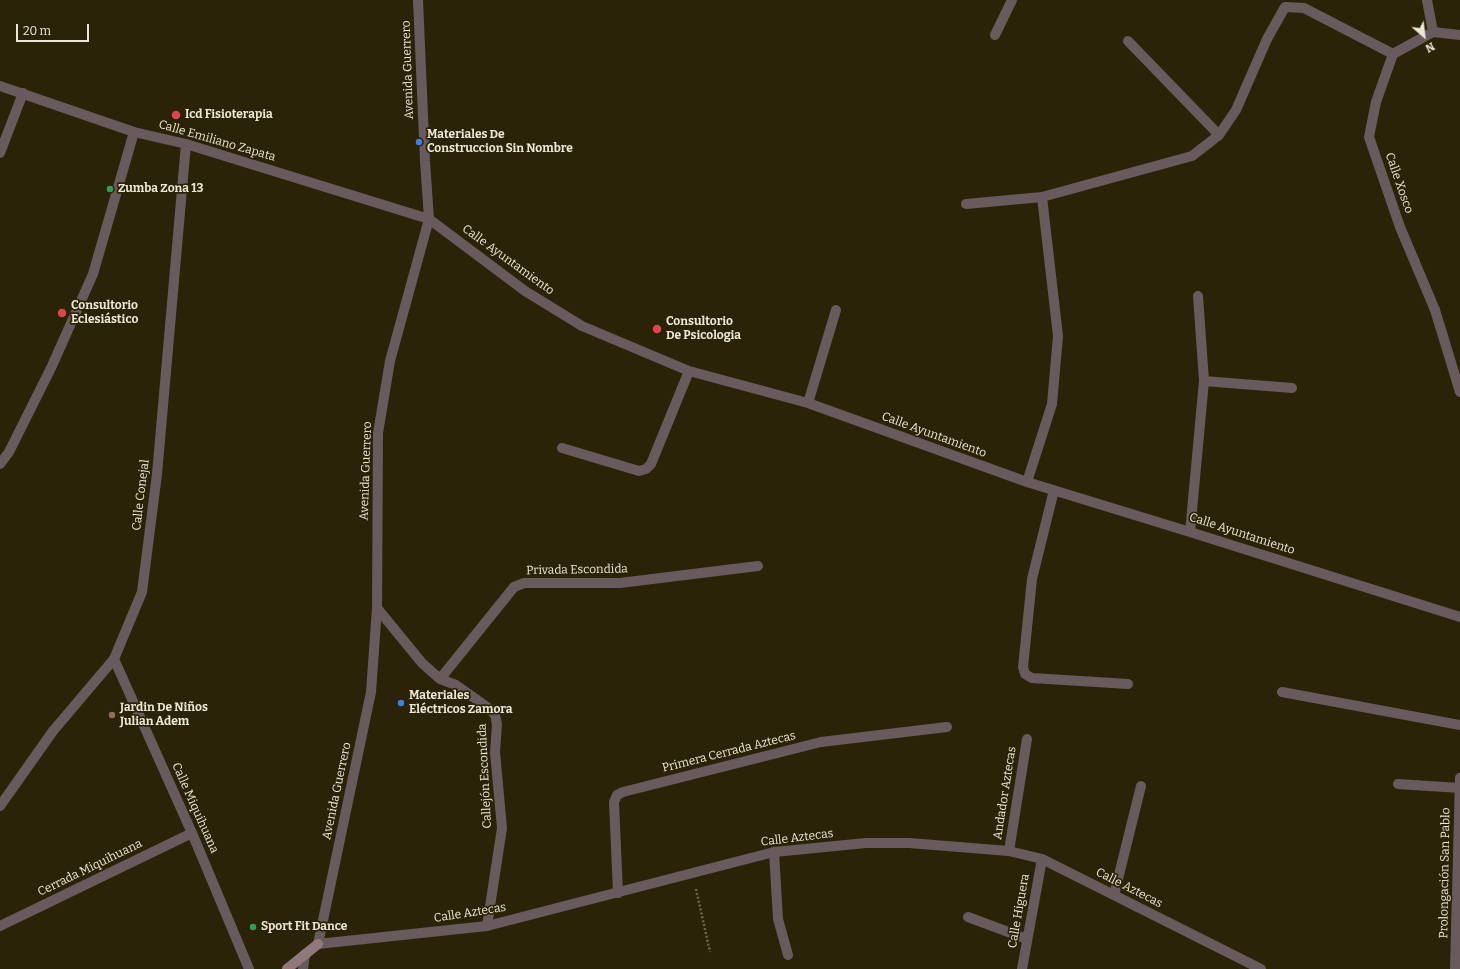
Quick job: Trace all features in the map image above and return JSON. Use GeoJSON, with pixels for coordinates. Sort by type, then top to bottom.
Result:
{"type":"FeatureCollection","features":[{"type":"Feature","properties":{"kind":"main road"},"geometry":{"type":"LineString","coordinates":[[286,969],[318,944]]}},
{"type":"Feature","properties":{"kind":"street","name":"Avenida Guerrero"},"geometry":{"type":"LineString","coordinates":[[318,944],[371,692],[376,608],[378,433],[390,361],[429,219],[418,0]]}},
{"type":"Feature","properties":{"kind":"street"},"geometry":{"type":"LineString","coordinates":[[995,35],[1012,0]]}},
{"type":"Feature","properties":{"kind":"street"},"geometry":{"type":"LineString","coordinates":[[1427,0],[1433,32]]}},
{"type":"Feature","properties":{"kind":"street"},"geometry":{"type":"LineString","coordinates":[[966,204],[1042,197],[1192,156],[1219,135],[1236,110],[1267,39],[1285,7],[1304,8],[1392,54],[1433,32],[1460,34]]}},
{"type":"Feature","properties":{"kind":"street"},"geometry":{"type":"LineString","coordinates":[[1128,41],[1219,135]]}},
{"type":"Feature","properties":{"kind":"street","name":"Calle Xosco"},"geometry":{"type":"LineString","coordinates":[[1392,54],[1376,102],[1369,137],[1400,227],[1435,310],[1460,392]]}},
{"type":"Feature","properties":{"kind":"street","name":"Calle Emiliano Zapata"},"geometry":{"type":"LineString","coordinates":[[0,86],[134,132],[186,144],[429,219]]}},
{"type":"Feature","properties":{"kind":"street"},"geometry":{"type":"LineString","coordinates":[[0,153],[23,93]]}},
{"type":"Feature","properties":{"kind":"street"},"geometry":{"type":"LineString","coordinates":[[0,464],[8,452],[51,368],[93,274],[134,132]]}},
{"type":"Feature","properties":{"kind":"street","name":"Calle Conejal"},"geometry":{"type":"LineString","coordinates":[[0,806],[53,731],[114,659],[142,592],[157,474],[186,144]]}},
{"type":"Feature","properties":{"kind":"street"},"geometry":{"type":"LineString","coordinates":[[1027,482],[1052,404],[1058,336],[1042,197]]}},
{"type":"Feature","properties":{"kind":"street","name":"Calle Ayuntamiento"},"geometry":{"type":"LineString","coordinates":[[429,219],[525,291],[582,326],[689,371],[808,403],[1027,482],[1460,617]]}},
{"type":"Feature","properties":{"kind":"street"},"geometry":{"type":"LineString","coordinates":[[1190,532],[1204,381],[1198,296]]}},
{"type":"Feature","properties":{"kind":"street"},"geometry":{"type":"LineString","coordinates":[[808,403],[836,310]]}},
{"type":"Feature","properties":{"kind":"street"},"geometry":{"type":"LineString","coordinates":[[562,448],[639,471],[646,469],[651,464],[689,371]]}},
{"type":"Feature","properties":{"kind":"street"},"geometry":{"type":"LineString","coordinates":[[1204,381],[1292,388]]}},
{"type":"Feature","properties":{"kind":"street"},"geometry":{"type":"LineString","coordinates":[[1054,490],[1032,579],[1023,668],[1025,674],[1032,678],[1128,684]]}},
{"type":"Feature","properties":{"kind":"street","name":"Privada Escondida"},"geometry":{"type":"LineString","coordinates":[[440,679],[514,587],[524,583],[620,583],[758,566]]}},
{"type":"Feature","properties":{"kind":"street","name":"Callejón Escondida"},"geometry":{"type":"LineString","coordinates":[[376,608],[422,663],[440,679],[456,685],[490,709],[495,715],[497,724],[495,752],[502,828],[487,926]]}},
{"type":"Feature","properties":{"kind":"street","name":"Calle Miquihuana"},"geometry":{"type":"LineString","coordinates":[[114,659],[192,833],[249,969]]}},
{"type":"Feature","properties":{"kind":"street"},"geometry":{"type":"LineString","coordinates":[[1282,692],[1460,725]]}},
{"type":"Feature","properties":{"kind":"street","name":"Primera Cerrada Aztecas"},"geometry":{"type":"LineString","coordinates":[[618,893],[614,802],[617,795],[623,792],[821,742],[947,727]]}},
{"type":"Feature","properties":{"kind":"street","name":"Andador Aztecas"},"geometry":{"type":"LineString","coordinates":[[1009,851],[1027,739]]}},
{"type":"Feature","properties":{"kind":"street","name":"Prolongación San Pablo"},"geometry":{"type":"LineString","coordinates":[[1455,969],[1460,778]]}},
{"type":"Feature","properties":{"kind":"street"},"geometry":{"type":"LineString","coordinates":[[1398,784],[1460,788]]}},
{"type":"Feature","properties":{"kind":"street"},"geometry":{"type":"LineString","coordinates":[[1114,895],[1141,786]]}},
{"type":"Feature","properties":{"kind":"street","name":"Cerrada Miquihuana"},"geometry":{"type":"LineString","coordinates":[[0,926],[192,833]]}},
{"type":"Feature","properties":{"kind":"street","name":"Calle Aztecas"},"geometry":{"type":"LineString","coordinates":[[318,944],[487,926],[774,852],[866,843],[909,843],[1009,851],[1042,859],[1261,969]]}},
{"type":"Feature","properties":{"kind":"street"},"geometry":{"type":"LineString","coordinates":[[774,852],[778,919],[788,955]]}},
{"type":"Feature","properties":{"kind":"street","name":"Calle Higuera"},"geometry":{"type":"LineString","coordinates":[[1022,969],[1042,859]]}},
{"type":"Feature","properties":{"kind":"street"},"geometry":{"type":"LineString","coordinates":[[968,918],[1027,939]]}},
{"type":"Feature","properties":{"kind":"street"},"geometry":{"type":"LineString","coordinates":[[303,969],[304,954]]}},
{"type":"Feature","properties":{"kind":"path"},"geometry":{"type":"LineString","coordinates":[[692,873],[710,952]]}},
{"type":"Feature","properties":{"kind":"place","name":"Icd Fisioterapia"},"geometry":{"type":"Point","coordinates":[176,115]}},
{"type":"Feature","properties":{"kind":"place","name":"Materiales De Construccion Sin Nombre"},"geometry":{"type":"Point","coordinates":[419,142]}},
{"type":"Feature","properties":{"kind":"place","name":"Zumba Zona 13"},"geometry":{"type":"Point","coordinates":[110,189]}},
{"type":"Feature","properties":{"kind":"place","name":"Consultorio Eclesiástico"},"geometry":{"type":"Point","coordinates":[62,313]}},
{"type":"Feature","properties":{"kind":"place","name":"Consultorio De Psicologia"},"geometry":{"type":"Point","coordinates":[657,329]}},
{"type":"Feature","properties":{"kind":"place","name":"Materiales Eléctricos Zamora"},"geometry":{"type":"Point","coordinates":[401,703]}},
{"type":"Feature","properties":{"kind":"place","name":"Jardin De Niños Julian Adem"},"geometry":{"type":"Point","coordinates":[112,715]}},
{"type":"Feature","properties":{"kind":"place","name":"Sport Fit Dance"},"geometry":{"type":"Point","coordinates":[253,927]}}]}
